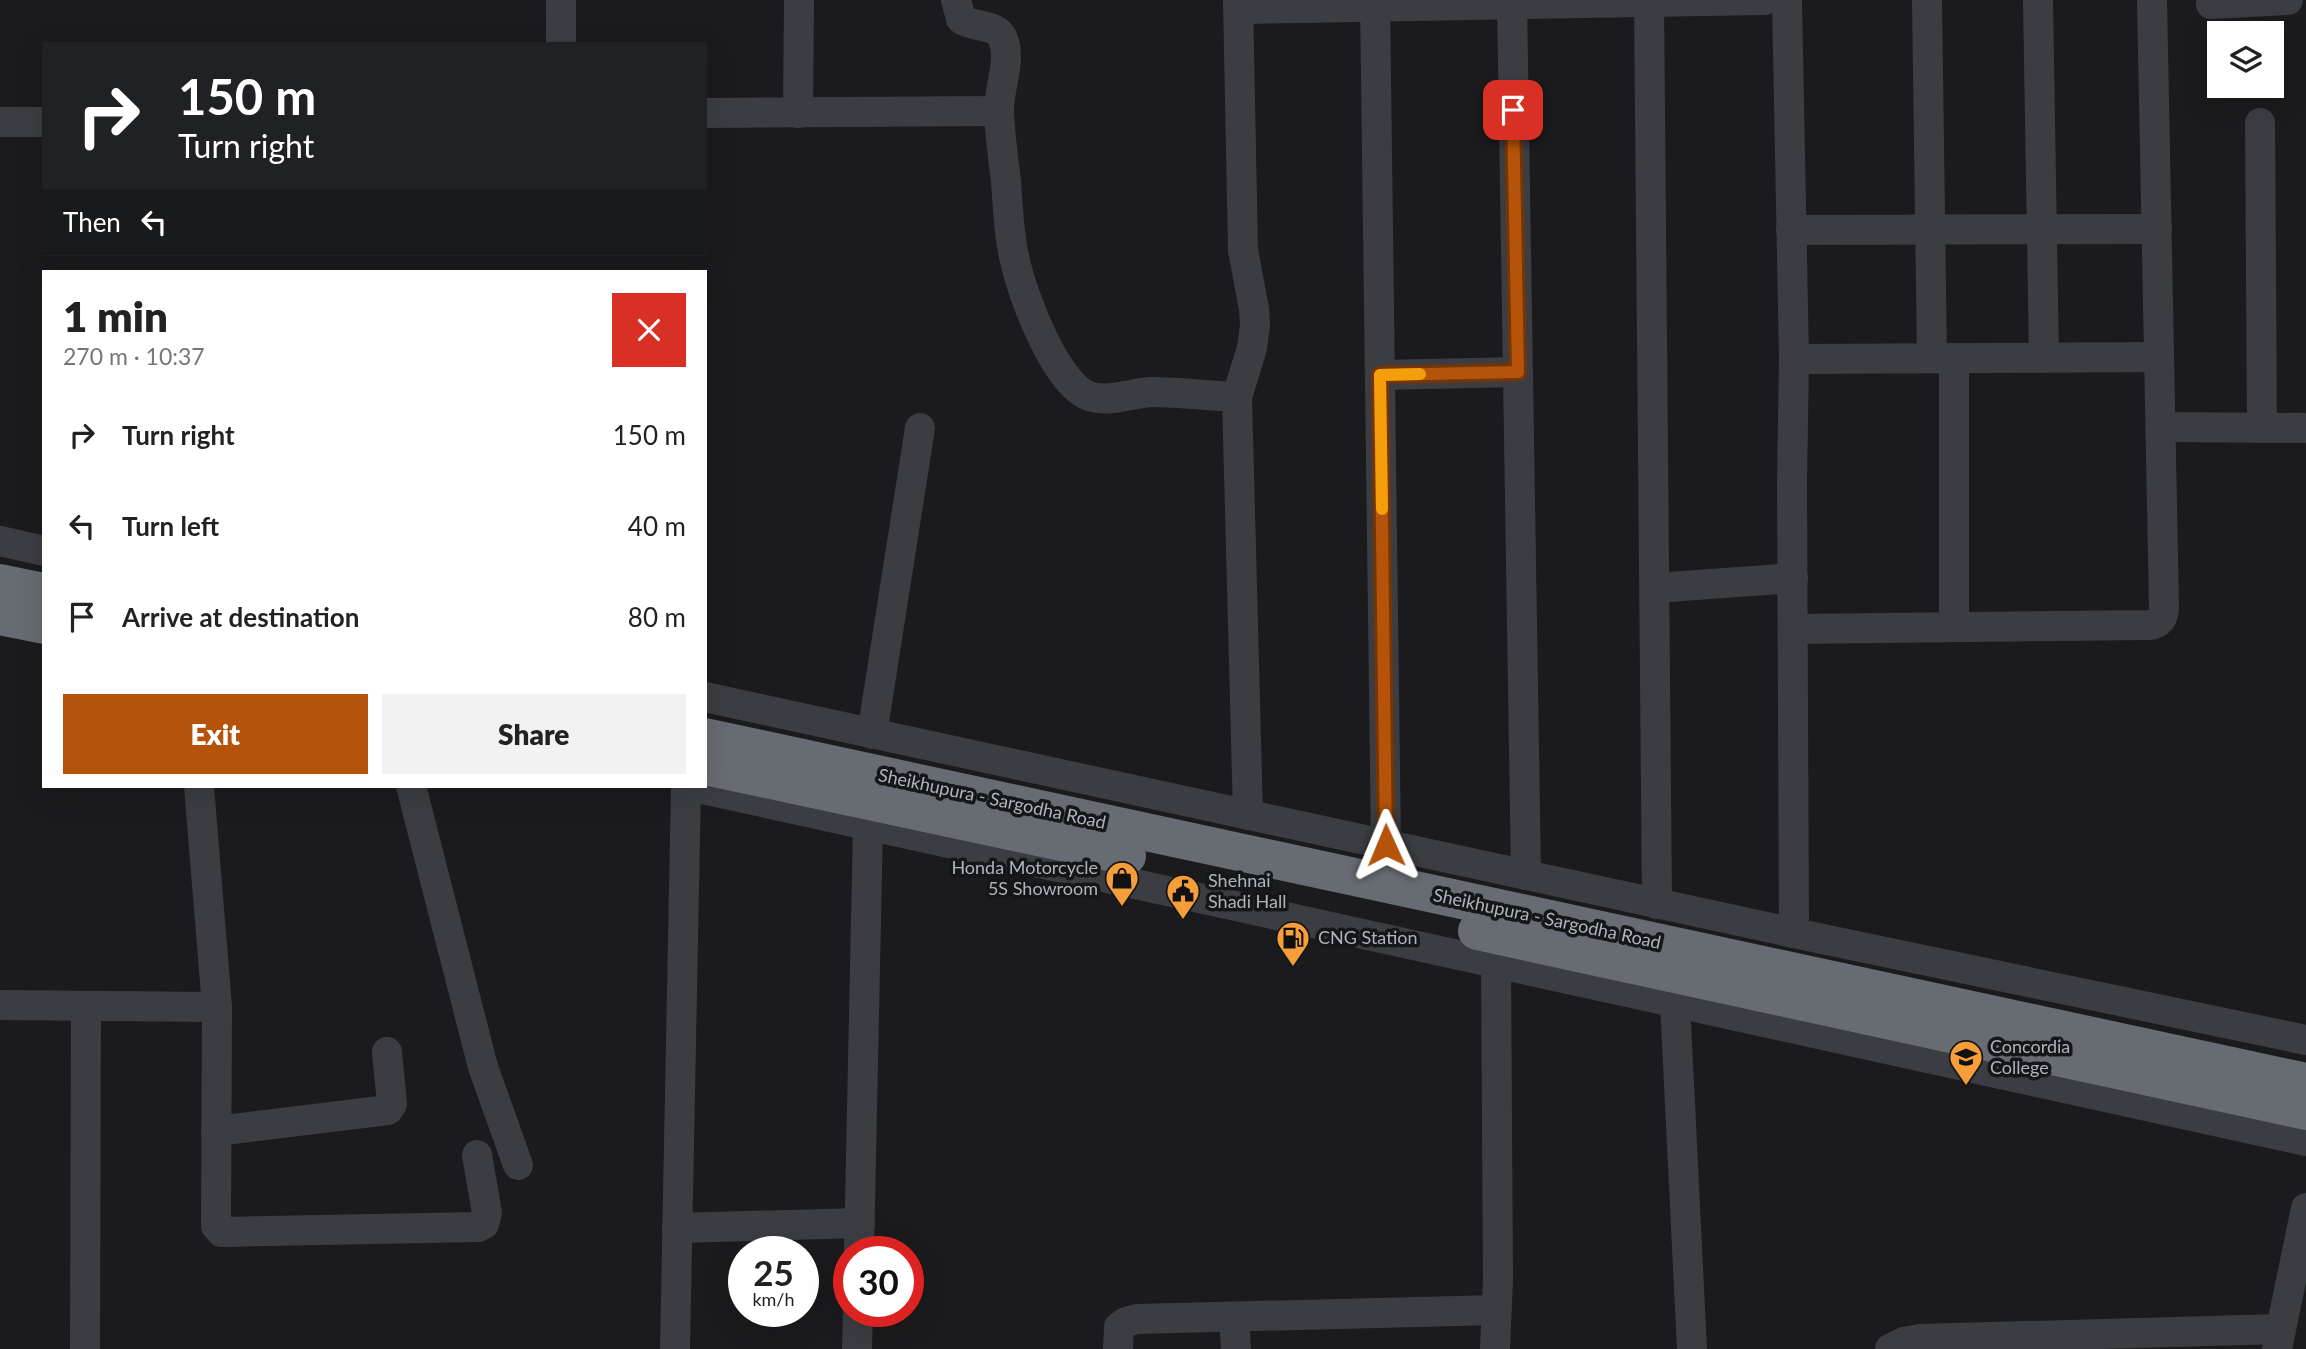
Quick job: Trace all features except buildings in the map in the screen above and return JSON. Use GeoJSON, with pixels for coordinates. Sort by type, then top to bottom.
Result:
{"type":"FeatureCollection","features":[{"type":"Feature","properties":{"kind":"highway"},"geometry":{"type":"LineString","coordinates":[[0,583],[42,592]]}},
{"type":"Feature","properties":{"kind":"highway"},"geometry":{"type":"LineString","coordinates":[[0,616],[42,625]]}},
{"type":"Feature","properties":{"kind":"highway","name":"Sheikhupura - Sargodha Road"},"geometry":{"type":"LineString","coordinates":[[707,737],[2306,1082]]}},
{"type":"Feature","properties":{"kind":"highway","name":"Sheikhupura - Sargodha Road"},"geometry":{"type":"LineString","coordinates":[[707,766],[2306,1111]]}},
{"type":"Feature","properties":{"kind":"street"},"geometry":{"type":"LineString","coordinates":[[561,0],[561,42]]}},
{"type":"Feature","properties":{"kind":"street"},"geometry":{"type":"LineString","coordinates":[[798,113],[799,0]]}},
{"type":"Feature","properties":{"kind":"street"},"geometry":{"type":"LineString","coordinates":[[956,0],[961,19],[971,25],[987,27],[1001,34],[1003,40],[1004,84],[999,111],[1016,266],[1045,344],[1064,376],[1080,392],[1092,397],[1105,398],[1149,392],[1237,397]]}},
{"type":"Feature","properties":{"kind":"street"},"geometry":{"type":"LineString","coordinates":[[1248,815],[1237,397],[1252,348],[1255,325],[1243,250],[1238,4],[1764,0]]}},
{"type":"Feature","properties":{"kind":"street"},"geometry":{"type":"LineString","coordinates":[[1787,0],[1794,359],[1794,933]]}},
{"type":"Feature","properties":{"kind":"street"},"geometry":{"type":"LineString","coordinates":[[1927,0],[1931,230],[1943,358],[1954,627]]}},
{"type":"Feature","properties":{"kind":"street"},"geometry":{"type":"LineString","coordinates":[[2038,0],[2044,358]]}},
{"type":"Feature","properties":{"kind":"street"},"geometry":{"type":"LineString","coordinates":[[1793,629],[2149,625],[2161,621],[2164,607],[2152,0]]}},
{"type":"Feature","properties":{"kind":"street"},"geometry":{"type":"LineString","coordinates":[[2211,4],[2288,0]]}},
{"type":"Feature","properties":{"kind":"street"},"geometry":{"type":"LineString","coordinates":[[1649,1],[1657,904]]}},
{"type":"Feature","properties":{"kind":"street"},"geometry":{"type":"LineString","coordinates":[[1512,2],[1527,875]]}},
{"type":"Feature","properties":{"kind":"street"},"geometry":{"type":"LineString","coordinates":[[1375,4],[1386,845]]}},
{"type":"Feature","properties":{"kind":"street"},"geometry":{"type":"LineString","coordinates":[[707,113],[999,111]]}},
{"type":"Feature","properties":{"kind":"street"},"geometry":{"type":"LineString","coordinates":[[0,122],[42,122]]}},
{"type":"Feature","properties":{"kind":"street"},"geometry":{"type":"LineString","coordinates":[[2260,123],[2262,428]]}},
{"type":"Feature","properties":{"kind":"street"},"geometry":{"type":"LineString","coordinates":[[1791,230],[2157,229]]}},
{"type":"Feature","properties":{"kind":"street"},"geometry":{"type":"LineString","coordinates":[[1794,359],[2159,357]]}},
{"type":"Feature","properties":{"kind":"street"},"geometry":{"type":"LineString","coordinates":[[1380,375],[1518,372]]}},
{"type":"Feature","properties":{"kind":"street"},"geometry":{"type":"LineString","coordinates":[[2161,427],[2306,428]]}},
{"type":"Feature","properties":{"kind":"street"},"geometry":{"type":"LineString","coordinates":[[872,734],[920,428]]}},
{"type":"Feature","properties":{"kind":"street"},"geometry":{"type":"LineString","coordinates":[[0,541],[42,551]]}},
{"type":"Feature","properties":{"kind":"street"},"geometry":{"type":"LineString","coordinates":[[1655,588],[1793,578]]}},
{"type":"Feature","properties":{"kind":"street"},"geometry":{"type":"LineString","coordinates":[[0,633],[42,643]]}},
{"type":"Feature","properties":{"kind":"street"},"geometry":{"type":"LineString","coordinates":[[707,697],[1657,904],[2306,1040]]}},
{"type":"Feature","properties":{"kind":"street"},"geometry":{"type":"LineString","coordinates":[[199,788],[217,1007],[216,1226],[222,1232],[478,1227],[484,1224],[488,1213],[477,1155]]}},
{"type":"Feature","properties":{"kind":"street"},"geometry":{"type":"LineString","coordinates":[[412,788],[483,1067],[518,1165]]}},
{"type":"Feature","properties":{"kind":"street"},"geometry":{"type":"LineString","coordinates":[[675,1349],[687,788]]}},
{"type":"Feature","properties":{"kind":"street"},"geometry":{"type":"LineString","coordinates":[[696,788],[2306,1141]]}},
{"type":"Feature","properties":{"kind":"street"},"geometry":{"type":"LineString","coordinates":[[859,1236],[868,825]]}},
{"type":"Feature","properties":{"kind":"street"},"geometry":{"type":"LineString","coordinates":[[1495,1349],[1498,1280],[1496,963]]}},
{"type":"Feature","properties":{"kind":"street"},"geometry":{"type":"LineString","coordinates":[[1675,1002],[1692,1349]]}},
{"type":"Feature","properties":{"kind":"street"},"geometry":{"type":"LineString","coordinates":[[0,1005],[217,1007]]}},
{"type":"Feature","properties":{"kind":"street"},"geometry":{"type":"LineString","coordinates":[[85,1349],[86,1006]]}},
{"type":"Feature","properties":{"kind":"street"},"geometry":{"type":"LineString","coordinates":[[216,1131],[388,1110],[392,1104],[387,1052]]}},
{"type":"Feature","properties":{"kind":"street"},"geometry":{"type":"LineString","coordinates":[[1890,1349],[1904,1342],[1920,1339],[2064,1342],[2279,1339],[2306,1208]]}},
{"type":"Feature","properties":{"kind":"street"},"geometry":{"type":"LineString","coordinates":[[677,1228],[839,1236]]}},
{"type":"Feature","properties":{"kind":"street"},"geometry":{"type":"LineString","coordinates":[[1118,1349],[1119,1327],[1131,1320],[1496,1310]]}},
{"type":"Feature","properties":{"kind":"street"},"geometry":{"type":"LineString","coordinates":[[1234,1317],[1236,1349]]}},
{"type":"Feature","properties":{"kind":"street"},"geometry":{"type":"LineString","coordinates":[[857,1349],[858,1327]]}},
{"type":"Feature","properties":{"kind":"slow traffic"},"geometry":{"type":"LineString","coordinates":[[1382,509],[1380,375],[1420,374]]}},
{"type":"Feature","properties":{"kind":"place","name":"Honda Motorcycle 5S Showroom"},"geometry":{"type":"Point","coordinates":[1122,908]}},
{"type":"Feature","properties":{"kind":"place","name":"Shehnai Shadi Hall"},"geometry":{"type":"Point","coordinates":[1183,921]}},
{"type":"Feature","properties":{"kind":"place","name":"CNG Station"},"geometry":{"type":"Point","coordinates":[1293,968]}},
{"type":"Feature","properties":{"kind":"place","name":"Concordia College"},"geometry":{"type":"Point","coordinates":[1966,1087]}},
{"type":"Feature","properties":{"kind":"route"},"geometry":{"type":"LineString","coordinates":[[1386,845],[1380,375],[1518,372],[1513,110]]}}]}
